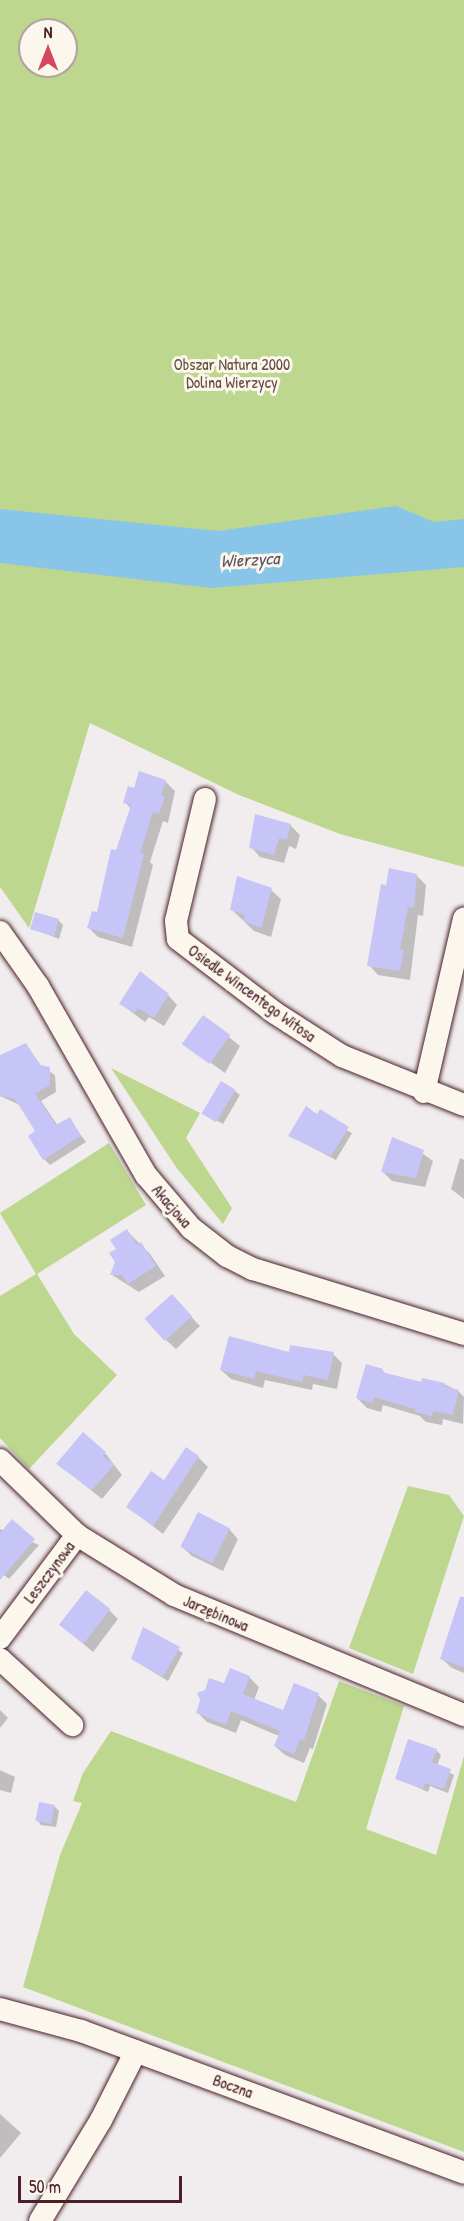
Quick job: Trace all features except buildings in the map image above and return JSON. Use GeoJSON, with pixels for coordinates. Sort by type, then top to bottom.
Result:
{"type":"FeatureCollection","features":[{"type":"Feature","properties":{"kind":"street","name":"Osiedle Wincentego Witosa"},"geometry":{"type":"LineString","coordinates":[[205,799],[176,921],[178,939],[275,1014],[342,1056],[424,1092],[464,1105]]}},
{"type":"Feature","properties":{"kind":"street"},"geometry":{"type":"LineString","coordinates":[[424,1092],[464,919]]}},
{"type":"Feature","properties":{"kind":"street","name":"Akacjowa"},"geometry":{"type":"LineString","coordinates":[[0,932],[38,986],[146,1175],[191,1228],[253,1269],[464,1334]]}},
{"type":"Feature","properties":{"kind":"street","name":"Jarzębinowa"},"geometry":{"type":"LineString","coordinates":[[0,1460],[77,1535],[174,1595],[464,1715]]}},
{"type":"Feature","properties":{"kind":"street","name":"Leszczynowa"},"geometry":{"type":"LineString","coordinates":[[0,1638],[77,1535]]}},
{"type":"Feature","properties":{"kind":"street"},"geometry":{"type":"LineString","coordinates":[[0,1659],[72,1725]]}},
{"type":"Feature","properties":{"kind":"street","name":"Boczna"},"geometry":{"type":"LineString","coordinates":[[0,2009],[63,2025],[464,2173]]}},
{"type":"Feature","properties":{"kind":"street"},"geometry":{"type":"LineString","coordinates":[[40,2221],[101,2120],[136,2051]]}},
{"type":"Feature","properties":{"kind":"green space","name":"Obszar Natura 2000 Dolina Wierzycy"},"geometry":{"type":"Polygon","coordinates":[[[0,0],[464,0],[464,867],[340,834],[239,795],[90,723],[29,928],[0,887],[0,0]]]}},
{"type":"Feature","properties":{"kind":"green space"},"geometry":{"type":"Polygon","coordinates":[[[111,1068],[200,1113],[186,1138],[232,1208],[223,1224],[176,1167],[111,1068]]]}},
{"type":"Feature","properties":{"kind":"green space"},"geometry":{"type":"Polygon","coordinates":[[[109,1143],[146,1205],[37,1274],[74,1334],[117,1375],[29,1469],[0,1438],[0,1296],[36,1274],[0,1213],[109,1143]]]}},
{"type":"Feature","properties":{"kind":"green space"},"geometry":{"type":"Polygon","coordinates":[[[408,1486],[449,1495],[464,1516],[413,1674],[349,1648],[408,1486]]]}},
{"type":"Feature","properties":{"kind":"green space"},"geometry":{"type":"Polygon","coordinates":[[[339,1681],[404,1706],[366,1829],[436,1855],[464,1756],[464,2152],[23,1987],[60,1855],[82,1803],[73,1801],[83,1773],[111,1731],[296,1802],[339,1681]]]}},
{"type":"Feature","properties":{"kind":"water","name":"Wierzyca"},"geometry":{"type":"Polygon","coordinates":[[[396,506],[434,522],[464,519],[464,567],[211,588],[0,563],[0,509],[218,531],[396,506]]]}}]}
